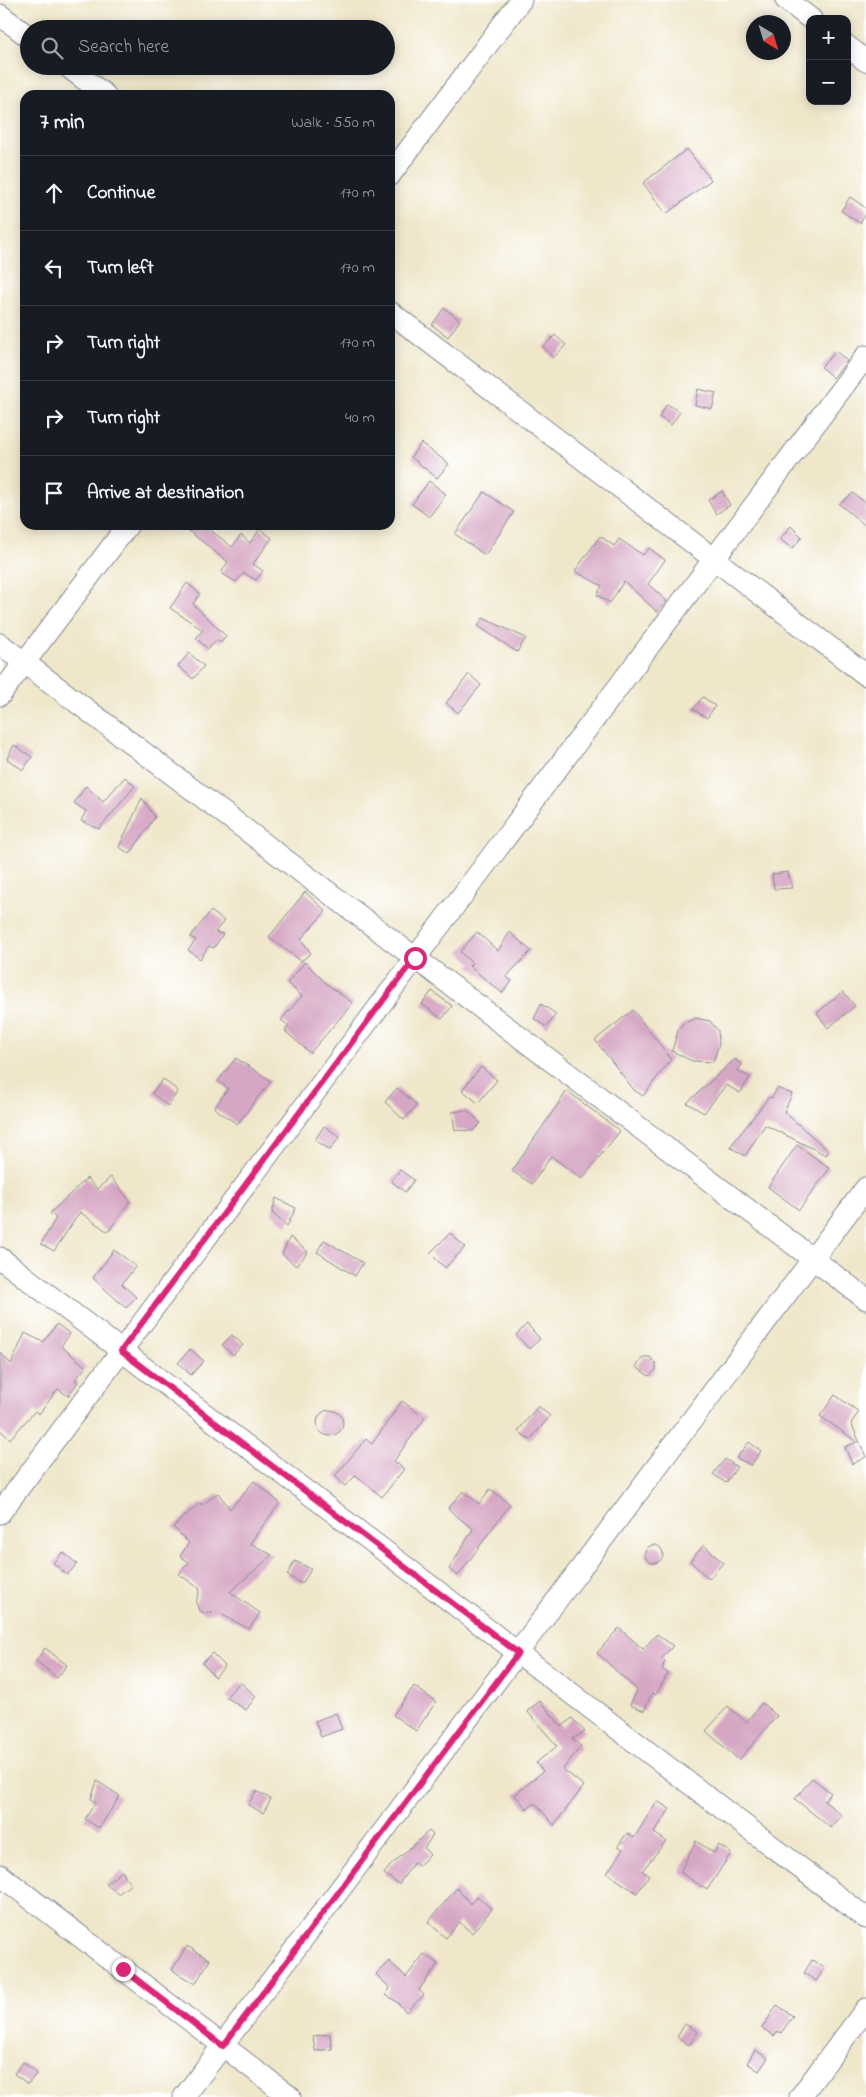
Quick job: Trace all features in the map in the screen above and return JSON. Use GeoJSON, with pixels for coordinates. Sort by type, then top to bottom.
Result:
{"type":"FeatureCollection","features":[{"type":"Feature","properties":{"kind":"street"},"geometry":{"type":"LineString","coordinates":[[395,168],[521,0]]}},
{"type":"Feature","properties":{"kind":"street"},"geometry":{"type":"LineString","coordinates":[[786,0],[806,15]]}},
{"type":"Feature","properties":{"kind":"street"},"geometry":{"type":"LineString","coordinates":[[0,15],[20,30]]}},
{"type":"Feature","properties":{"kind":"street"},"geometry":{"type":"LineString","coordinates":[[851,49],[866,60]]}},
{"type":"Feature","properties":{"kind":"street"},"geometry":{"type":"LineString","coordinates":[[79,75],[98,90]]}},
{"type":"Feature","properties":{"kind":"street"},"geometry":{"type":"LineString","coordinates":[[395,316],[866,675]]}},
{"type":"Feature","properties":{"kind":"street"},"geometry":{"type":"LineString","coordinates":[[0,1513],[866,356]]}},
{"type":"Feature","properties":{"kind":"street"},"geometry":{"type":"LineString","coordinates":[[0,695],[124,530]]}},
{"type":"Feature","properties":{"kind":"street"},"geometry":{"type":"LineString","coordinates":[[0,644],[866,1299]]}},
{"type":"Feature","properties":{"kind":"street"},"geometry":{"type":"LineString","coordinates":[[184,2097],[866,1188]]}},
{"type":"Feature","properties":{"kind":"street"},"geometry":{"type":"LineString","coordinates":[[0,1258],[866,1918]]}},
{"type":"Feature","properties":{"kind":"street"},"geometry":{"type":"LineString","coordinates":[[0,1876],[290,2097]]}},
{"type":"Feature","properties":{"kind":"street"},"geometry":{"type":"LineString","coordinates":[[800,2097],[866,2008]]}},
{"type":"Feature","properties":{"kind":"building"},"geometry":{"type":"Polygon","coordinates":[[[687,149],[711,180],[666,214],[643,183],[687,149]]]}},
{"type":"Feature","properties":{"kind":"building"},"geometry":{"type":"Polygon","coordinates":[[[850,197],[866,208],[866,214],[860,223],[841,211],[850,197]]]}},
{"type":"Feature","properties":{"kind":"building"},"geometry":{"type":"Polygon","coordinates":[[[444,308],[460,320],[448,337],[432,325],[444,308]]]}},
{"type":"Feature","properties":{"kind":"building"},"geometry":{"type":"Polygon","coordinates":[[[555,335],[566,345],[553,358],[543,347],[555,335]]]}},
{"type":"Feature","properties":{"kind":"building"},"geometry":{"type":"Polygon","coordinates":[[[836,351],[847,361],[833,378],[821,367],[836,351]]]}},
{"type":"Feature","properties":{"kind":"building"},"geometry":{"type":"Polygon","coordinates":[[[698,389],[716,393],[712,409],[695,405],[698,389]]]}},
{"type":"Feature","properties":{"kind":"building"},"geometry":{"type":"Polygon","coordinates":[[[667,404],[680,412],[671,425],[659,417],[667,404]]]}},
{"type":"Feature","properties":{"kind":"building"},"geometry":{"type":"Polygon","coordinates":[[[421,443],[449,464],[437,478],[411,457],[421,443]]]}},
{"type":"Feature","properties":{"kind":"building"},"geometry":{"type":"Polygon","coordinates":[[[429,481],[446,494],[429,517],[412,504],[429,481]]]}},
{"type":"Feature","properties":{"kind":"building"},"geometry":{"type":"Polygon","coordinates":[[[722,491],[730,505],[716,514],[708,500],[722,491]]]}},
{"type":"Feature","properties":{"kind":"building"},"geometry":{"type":"Polygon","coordinates":[[[484,492],[514,512],[485,555],[455,534],[484,492]]]}},
{"type":"Feature","properties":{"kind":"building"},"geometry":{"type":"Polygon","coordinates":[[[853,493],[866,503],[866,526],[839,504],[853,493]]]}},
{"type":"Feature","properties":{"kind":"building"},"geometry":{"type":"Polygon","coordinates":[[[791,526],[802,537],[792,549],[780,539],[791,526]]]}},
{"type":"Feature","properties":{"kind":"building"},"geometry":{"type":"Polygon","coordinates":[[[187,530],[210,530],[232,547],[241,535],[250,543],[259,530],[272,538],[253,564],[263,571],[256,580],[244,573],[236,582],[221,573],[228,562],[187,530]]]}},
{"type":"Feature","properties":{"kind":"building"},"geometry":{"type":"Polygon","coordinates":[[[600,536],[614,546],[619,539],[643,555],[649,548],[665,560],[648,584],[667,601],[657,612],[624,581],[610,603],[597,595],[602,586],[575,571],[600,536]]]}},
{"type":"Feature","properties":{"kind":"building"},"geometry":{"type":"Polygon","coordinates":[[[187,583],[200,594],[193,604],[226,636],[221,643],[217,640],[208,649],[196,638],[203,630],[170,608],[187,583]]]}},
{"type":"Feature","properties":{"kind":"building"},"geometry":{"type":"Polygon","coordinates":[[[483,618],[526,638],[517,652],[478,626],[483,618]]]}},
{"type":"Feature","properties":{"kind":"building"},"geometry":{"type":"Polygon","coordinates":[[[189,653],[204,666],[193,679],[178,666],[189,653]]]}},
{"type":"Feature","properties":{"kind":"building"},"geometry":{"type":"Polygon","coordinates":[[[469,674],[481,685],[458,713],[446,703],[469,674]]]}},
{"type":"Feature","properties":{"kind":"building"},"geometry":{"type":"Polygon","coordinates":[[[703,697],[715,706],[707,718],[693,709],[703,697]]]}},
{"type":"Feature","properties":{"kind":"building"},"geometry":{"type":"Polygon","coordinates":[[[14,745],[32,757],[23,770],[7,759],[14,745]]]}},
{"type":"Feature","properties":{"kind":"building"},"geometry":{"type":"Polygon","coordinates":[[[125,777],[135,786],[99,829],[81,821],[86,811],[74,803],[86,786],[103,802],[125,777]]]}},
{"type":"Feature","properties":{"kind":"building"},"geometry":{"type":"Polygon","coordinates":[[[142,798],[155,817],[130,854],[119,847],[142,798]]]}},
{"type":"Feature","properties":{"kind":"building"},"geometry":{"type":"Polygon","coordinates":[[[788,872],[792,888],[774,889],[772,874],[788,872]]]}},
{"type":"Feature","properties":{"kind":"building"},"geometry":{"type":"Polygon","coordinates":[[[305,892],[326,911],[301,939],[311,953],[301,961],[269,937],[305,892]]]}},
{"type":"Feature","properties":{"kind":"building"},"geometry":{"type":"Polygon","coordinates":[[[211,911],[224,921],[215,932],[223,934],[214,948],[209,946],[200,959],[188,950],[196,940],[190,937],[211,911]]]}},
{"type":"Feature","properties":{"kind":"building"},"geometry":{"type":"Polygon","coordinates":[[[477,932],[498,951],[510,932],[531,951],[506,977],[512,981],[502,993],[469,966],[472,963],[460,952],[477,932]]]}},
{"type":"Feature","properties":{"kind":"building"},"geometry":{"type":"Polygon","coordinates":[[[305,962],[328,985],[353,1003],[310,1053],[285,1031],[289,1026],[281,1020],[302,996],[287,983],[305,962]]]}},
{"type":"Feature","properties":{"kind":"building"},"geometry":{"type":"Polygon","coordinates":[[[432,991],[452,1006],[442,1019],[422,1004],[432,991]]]}},
{"type":"Feature","properties":{"kind":"building"},"geometry":{"type":"Polygon","coordinates":[[[843,991],[855,1006],[828,1028],[817,1013],[843,991]]]}},
{"type":"Feature","properties":{"kind":"building"},"geometry":{"type":"Polygon","coordinates":[[[541,1004],[556,1014],[547,1027],[534,1019],[541,1004]]]}},
{"type":"Feature","properties":{"kind":"building"},"geometry":{"type":"Polygon","coordinates":[[[633,1010],[671,1059],[643,1096],[634,1090],[595,1040],[633,1010]]]}},
{"type":"Feature","properties":{"kind":"building"},"geometry":{"type":"Polygon","coordinates":[[[696,1018],[710,1021],[718,1031],[719,1044],[713,1062],[692,1061],[672,1051],[678,1030],[682,1024],[696,1018]]]}},
{"type":"Feature","properties":{"kind":"building"},"geometry":{"type":"Polygon","coordinates":[[[236,1058],[271,1081],[237,1124],[214,1108],[228,1089],[218,1081],[236,1058]]]}},
{"type":"Feature","properties":{"kind":"building"},"geometry":{"type":"Polygon","coordinates":[[[735,1059],[742,1065],[737,1071],[750,1077],[740,1093],[726,1085],[704,1113],[687,1103],[735,1059]]]}},
{"type":"Feature","properties":{"kind":"building"},"geometry":{"type":"Polygon","coordinates":[[[481,1067],[497,1080],[478,1103],[462,1090],[481,1067]]]}},
{"type":"Feature","properties":{"kind":"building"},"geometry":{"type":"Polygon","coordinates":[[[163,1079],[178,1091],[168,1106],[152,1093],[163,1079]]]}},
{"type":"Feature","properties":{"kind":"building"},"geometry":{"type":"Polygon","coordinates":[[[397,1088],[417,1105],[404,1120],[385,1102],[397,1088]]]}},
{"type":"Feature","properties":{"kind":"building"},"geometry":{"type":"Polygon","coordinates":[[[777,1088],[792,1094],[784,1112],[829,1151],[826,1155],[765,1125],[745,1156],[730,1147],[769,1097],[772,1098],[777,1088]]]}},
{"type":"Feature","properties":{"kind":"building"},"geometry":{"type":"Polygon","coordinates":[[[567,1091],[620,1131],[582,1179],[551,1156],[532,1184],[512,1171],[567,1091]]]}},
{"type":"Feature","properties":{"kind":"building"},"geometry":{"type":"Polygon","coordinates":[[[467,1110],[481,1123],[473,1131],[455,1130],[452,1112],[467,1110]]]}},
{"type":"Feature","properties":{"kind":"building"},"geometry":{"type":"Polygon","coordinates":[[[324,1126],[340,1137],[330,1150],[315,1140],[324,1126]]]}},
{"type":"Feature","properties":{"kind":"building"},"geometry":{"type":"Polygon","coordinates":[[[797,1145],[830,1168],[799,1210],[768,1187],[797,1145]]]}},
{"type":"Feature","properties":{"kind":"building"},"geometry":{"type":"Polygon","coordinates":[[[400,1170],[414,1180],[405,1192],[391,1181],[400,1170]]]}},
{"type":"Feature","properties":{"kind":"building"},"geometry":{"type":"Polygon","coordinates":[[[111,1177],[130,1201],[108,1232],[80,1212],[54,1251],[41,1244],[56,1218],[50,1213],[87,1178],[97,1189],[111,1177]]]}},
{"type":"Feature","properties":{"kind":"building"},"geometry":{"type":"Polygon","coordinates":[[[276,1198],[296,1208],[287,1226],[272,1213],[276,1198]]]}},
{"type":"Feature","properties":{"kind":"building"},"geometry":{"type":"Polygon","coordinates":[[[450,1233],[465,1247],[445,1268],[430,1253],[450,1233]]]}},
{"type":"Feature","properties":{"kind":"building"},"geometry":{"type":"Polygon","coordinates":[[[290,1237],[308,1252],[296,1266],[282,1254],[290,1237]]]}},
{"type":"Feature","properties":{"kind":"building"},"geometry":{"type":"Polygon","coordinates":[[[324,1240],[363,1263],[355,1276],[317,1252],[324,1240]]]}},
{"type":"Feature","properties":{"kind":"building"},"geometry":{"type":"Polygon","coordinates":[[[114,1250],[136,1266],[122,1284],[136,1297],[126,1308],[93,1278],[114,1250]]]}},
{"type":"Feature","properties":{"kind":"building"},"geometry":{"type":"Polygon","coordinates":[[[57,1324],[70,1334],[61,1346],[86,1367],[75,1380],[78,1382],[68,1396],[58,1389],[39,1414],[35,1411],[10,1439],[0,1430],[0,1352],[11,1364],[25,1333],[43,1342],[57,1324]]]}},
{"type":"Feature","properties":{"kind":"building"},"geometry":{"type":"Polygon","coordinates":[[[527,1324],[540,1339],[529,1349],[516,1335],[527,1324]]]}},
{"type":"Feature","properties":{"kind":"building"},"geometry":{"type":"Polygon","coordinates":[[[232,1335],[243,1345],[233,1355],[222,1345],[232,1335]]]}},
{"type":"Feature","properties":{"kind":"building"},"geometry":{"type":"Polygon","coordinates":[[[190,1349],[204,1361],[191,1375],[178,1363],[190,1349]]]}},
{"type":"Feature","properties":{"kind":"building"},"geometry":{"type":"Polygon","coordinates":[[[643,1357],[650,1357],[656,1364],[656,1370],[649,1376],[636,1367],[643,1357]]]}},
{"type":"Feature","properties":{"kind":"building"},"geometry":{"type":"Polygon","coordinates":[[[835,1395],[859,1412],[851,1423],[866,1457],[852,1464],[845,1447],[857,1442],[820,1416],[835,1395]]]}},
{"type":"Feature","properties":{"kind":"building"},"geometry":{"type":"Polygon","coordinates":[[[402,1401],[425,1418],[394,1461],[404,1469],[382,1497],[356,1475],[345,1486],[335,1476],[366,1439],[372,1444],[402,1401]]]}},
{"type":"Feature","properties":{"kind":"building"},"geometry":{"type":"Polygon","coordinates":[[[538,1406],[550,1416],[530,1440],[518,1431],[538,1406]]]}},
{"type":"Feature","properties":{"kind":"building"},"geometry":{"type":"Polygon","coordinates":[[[330,1410],[339,1414],[343,1423],[339,1432],[330,1436],[321,1432],[317,1423],[321,1414],[330,1410]]]}},
{"type":"Feature","properties":{"kind":"building"},"geometry":{"type":"Polygon","coordinates":[[[749,1442],[761,1451],[751,1465],[736,1458],[749,1442]]]}},
{"type":"Feature","properties":{"kind":"building"},"geometry":{"type":"Polygon","coordinates":[[[725,1459],[737,1467],[726,1483],[713,1474],[725,1459]]]}},
{"type":"Feature","properties":{"kind":"building"},"geometry":{"type":"Polygon","coordinates":[[[254,1481],[280,1503],[250,1543],[272,1555],[230,1592],[260,1613],[249,1629],[217,1612],[205,1614],[199,1610],[196,1603],[200,1589],[179,1574],[189,1562],[180,1556],[189,1543],[173,1527],[200,1503],[202,1505],[218,1493],[230,1509],[254,1481]]]}},
{"type":"Feature","properties":{"kind":"building"},"geometry":{"type":"Polygon","coordinates":[[[490,1489],[510,1504],[458,1576],[449,1569],[473,1529],[448,1509],[463,1491],[479,1504],[490,1489]]]}},
{"type":"Feature","properties":{"kind":"building"},"geometry":{"type":"Polygon","coordinates":[[[654,1545],[660,1548],[663,1554],[660,1560],[654,1563],[648,1560],[645,1554],[648,1548],[654,1545]]]}},
{"type":"Feature","properties":{"kind":"building"},"geometry":{"type":"Polygon","coordinates":[[[704,1545],[723,1563],[709,1579],[690,1561],[704,1545]]]}},
{"type":"Feature","properties":{"kind":"building"},"geometry":{"type":"Polygon","coordinates":[[[63,1552],[77,1564],[67,1575],[53,1563],[63,1552]]]}},
{"type":"Feature","properties":{"kind":"building"},"geometry":{"type":"Polygon","coordinates":[[[295,1561],[311,1569],[302,1584],[287,1575],[295,1561]]]}},
{"type":"Feature","properties":{"kind":"building"},"geometry":{"type":"Polygon","coordinates":[[[619,1628],[643,1649],[657,1634],[673,1646],[661,1659],[665,1661],[662,1669],[668,1673],[656,1695],[652,1693],[644,1711],[630,1705],[637,1690],[597,1653],[619,1628]]]}},
{"type":"Feature","properties":{"kind":"building"},"geometry":{"type":"Polygon","coordinates":[[[45,1648],[67,1665],[57,1678],[36,1661],[45,1648]]]}},
{"type":"Feature","properties":{"kind":"building"},"geometry":{"type":"Polygon","coordinates":[[[212,1653],[225,1666],[215,1677],[202,1663],[212,1653]]]}},
{"type":"Feature","properties":{"kind":"building"},"geometry":{"type":"Polygon","coordinates":[[[240,1682],[256,1696],[246,1710],[226,1697],[240,1682]]]}},
{"type":"Feature","properties":{"kind":"building"},"geometry":{"type":"Polygon","coordinates":[[[414,1686],[436,1702],[416,1731],[393,1715],[414,1686]]]}},
{"type":"Feature","properties":{"kind":"building"},"geometry":{"type":"Polygon","coordinates":[[[540,1701],[562,1727],[572,1718],[585,1732],[572,1739],[581,1746],[563,1769],[584,1786],[554,1825],[535,1803],[527,1809],[515,1795],[543,1771],[536,1763],[557,1746],[527,1711],[540,1701]]]}},
{"type":"Feature","properties":{"kind":"building"},"geometry":{"type":"Polygon","coordinates":[[[762,1703],[777,1716],[739,1760],[706,1731],[728,1706],[746,1722],[762,1703]]]}},
{"type":"Feature","properties":{"kind":"building"},"geometry":{"type":"Polygon","coordinates":[[[336,1713],[342,1729],[321,1737],[315,1721],[336,1713]]]}},
{"type":"Feature","properties":{"kind":"building"},"geometry":{"type":"Polygon","coordinates":[[[812,1778],[831,1793],[824,1801],[842,1815],[831,1828],[795,1799],[812,1778]]]}},
{"type":"Feature","properties":{"kind":"building"},"geometry":{"type":"Polygon","coordinates":[[[97,1781],[120,1796],[99,1828],[85,1819],[96,1802],[91,1799],[97,1781]]]}},
{"type":"Feature","properties":{"kind":"building"},"geometry":{"type":"Polygon","coordinates":[[[256,1791],[271,1799],[263,1813],[248,1805],[256,1791]]]}},
{"type":"Feature","properties":{"kind":"building"},"geometry":{"type":"Polygon","coordinates":[[[657,1801],[670,1809],[654,1833],[666,1841],[642,1871],[649,1875],[637,1893],[607,1873],[623,1849],[618,1846],[627,1833],[634,1838],[657,1801]]]}},
{"type":"Feature","properties":{"kind":"building"},"geometry":{"type":"Polygon","coordinates":[[[429,1831],[433,1835],[424,1848],[430,1855],[418,1866],[414,1862],[399,1884],[384,1874],[390,1866],[429,1831]]]}},
{"type":"Feature","properties":{"kind":"building"},"geometry":{"type":"Polygon","coordinates":[[[696,1841],[714,1853],[719,1845],[731,1853],[707,1890],[680,1872],[696,1841]]]}},
{"type":"Feature","properties":{"kind":"building"},"geometry":{"type":"Polygon","coordinates":[[[122,1871],[131,1884],[118,1894],[106,1884],[122,1871]]]}},
{"type":"Feature","properties":{"kind":"building"},"geometry":{"type":"Polygon","coordinates":[[[457,1888],[470,1904],[477,1896],[492,1909],[472,1933],[459,1922],[446,1938],[428,1922],[457,1888]]]}},
{"type":"Feature","properties":{"kind":"building"},"geometry":{"type":"Polygon","coordinates":[[[187,1946],[210,1960],[195,1984],[172,1970],[187,1946]]]}},
{"type":"Feature","properties":{"kind":"building"},"geometry":{"type":"Polygon","coordinates":[[[424,1954],[438,1964],[419,1990],[424,1995],[406,2012],[397,2002],[386,1995],[390,1988],[376,1974],[389,1961],[406,1977],[424,1954]]]}},
{"type":"Feature","properties":{"kind":"building"},"geometry":{"type":"Polygon","coordinates":[[[812,1960],[825,1968],[816,1981],[804,1973],[812,1960]]]}},
{"type":"Feature","properties":{"kind":"building"},"geometry":{"type":"Polygon","coordinates":[[[777,2005],[793,2016],[781,2033],[778,2031],[774,2036],[762,2028],[777,2005]]]}},
{"type":"Feature","properties":{"kind":"building"},"geometry":{"type":"Polygon","coordinates":[[[685,2024],[698,2032],[689,2045],[677,2037],[685,2024]]]}},
{"type":"Feature","properties":{"kind":"building"},"geometry":{"type":"Polygon","coordinates":[[[330,2034],[332,2049],[315,2051],[313,2036],[330,2034]]]}},
{"type":"Feature","properties":{"kind":"building"},"geometry":{"type":"Polygon","coordinates":[[[755,2050],[768,2058],[759,2071],[747,2063],[755,2050]]]}},
{"type":"Feature","properties":{"kind":"building"},"geometry":{"type":"Polygon","coordinates":[[[23,2062],[37,2073],[28,2084],[14,2074],[23,2062]]]}},
{"type":"Feature","properties":{"kind":"route"},"geometry":{"type":"LineString","coordinates":[[123,1969],[223,2046],[518,1653],[121,1351],[415,958]]}}]}
